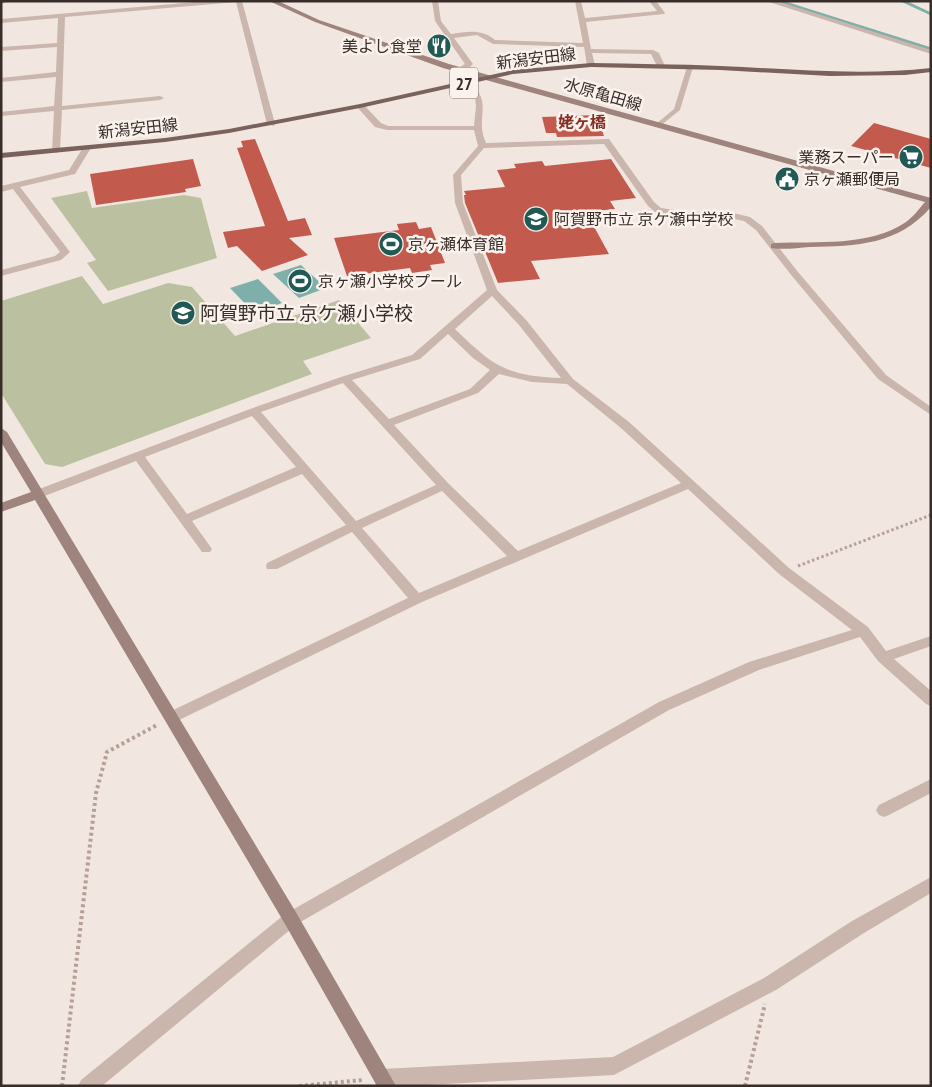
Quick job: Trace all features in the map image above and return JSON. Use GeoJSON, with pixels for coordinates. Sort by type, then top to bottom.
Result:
{"type":"FeatureCollection","features":[{"type":"Feature","properties":{"kind":"main road","name":"水原亀田線"},"geometry":{"type":"LineString","coordinates":[[272,1],[347,32],[461,70],[931,201]]}},
{"type":"Feature","properties":{"kind":"main road","name":"新潟安田線"},"geometry":{"type":"LineString","coordinates":[[1,156],[165,140],[271,124],[513,72],[590,65],[690,67],[830,74],[905,73],[931,70]]}},
{"type":"Feature","properties":{"kind":"main road"},"geometry":{"type":"LineString","coordinates":[[774,246],[849,242],[883,236],[909,224],[931,201]]}},
{"type":"Feature","properties":{"kind":"main road"},"geometry":{"type":"LineString","coordinates":[[1,432],[172,717],[384,1082]]}},
{"type":"Feature","properties":{"kind":"main road"},"geometry":{"type":"LineString","coordinates":[[1,508],[38,494]]}},
{"type":"Feature","properties":{"kind":"street"},"geometry":{"type":"LineString","coordinates":[[1,2],[8,1]]}},
{"type":"Feature","properties":{"kind":"street"},"geometry":{"type":"LineString","coordinates":[[162,1],[170,7]]}},
{"type":"Feature","properties":{"kind":"street"},"geometry":{"type":"LineString","coordinates":[[1,21],[233,1]]}},
{"type":"Feature","properties":{"kind":"street"},"geometry":{"type":"LineString","coordinates":[[239,1],[271,124]]}},
{"type":"Feature","properties":{"kind":"street"},"geometry":{"type":"LineString","coordinates":[[435,1],[438,21],[469,64],[461,70]]}},
{"type":"Feature","properties":{"kind":"street"},"geometry":{"type":"LineString","coordinates":[[578,1],[590,65]]}},
{"type":"Feature","properties":{"kind":"street"},"geometry":{"type":"LineString","coordinates":[[582,20],[659,15],[662,13],[652,1]]}},
{"type":"Feature","properties":{"kind":"street"},"geometry":{"type":"LineString","coordinates":[[769,1],[931,52]]}},
{"type":"Feature","properties":{"kind":"street"},"geometry":{"type":"LineString","coordinates":[[56,151],[62,16]]}},
{"type":"Feature","properties":{"kind":"street"},"geometry":{"type":"LineString","coordinates":[[448,36],[477,33],[486,36],[493,42],[644,50],[656,54],[661,66]]}},
{"type":"Feature","properties":{"kind":"street"},"geometry":{"type":"LineString","coordinates":[[1,49],[61,45]]}},
{"type":"Feature","properties":{"kind":"street"},"geometry":{"type":"LineString","coordinates":[[1,80],[60,74]]}},
{"type":"Feature","properties":{"kind":"street"},"geometry":{"type":"LineString","coordinates":[[464,84],[473,89],[482,104],[478,128],[482,146]]}},
{"type":"Feature","properties":{"kind":"street"},"geometry":{"type":"LineString","coordinates":[[1,114],[160,98]]}},
{"type":"Feature","properties":{"kind":"street"},"geometry":{"type":"LineString","coordinates":[[360,106],[378,125],[387,128],[478,128]]}},
{"type":"Feature","properties":{"kind":"street"},"geometry":{"type":"LineString","coordinates":[[931,412],[882,377],[795,274],[759,228],[748,219],[729,215],[688,215],[658,210],[651,204],[606,141],[482,146],[457,175],[459,203],[492,291],[523,323],[568,381],[626,426],[784,571],[863,632],[883,657],[931,700]]}},
{"type":"Feature","properties":{"kind":"street"},"geometry":{"type":"LineString","coordinates":[[1,189],[72,172],[87,148]]}},
{"type":"Feature","properties":{"kind":"street"},"geometry":{"type":"LineString","coordinates":[[1,273],[58,258],[65,252],[15,186]]}},
{"type":"Feature","properties":{"kind":"street"},"geometry":{"type":"LineString","coordinates":[[38,494],[254,411],[345,379],[416,357],[492,291]]}},
{"type":"Feature","properties":{"kind":"street"},"geometry":{"type":"LineString","coordinates":[[450,329],[478,357],[497,370],[555,383],[568,381]]}},
{"type":"Feature","properties":{"kind":"street"},"geometry":{"type":"LineString","coordinates":[[387,424],[474,391],[497,370]]}},
{"type":"Feature","properties":{"kind":"street"},"geometry":{"type":"LineString","coordinates":[[345,379],[444,486],[516,557]]}},
{"type":"Feature","properties":{"kind":"street"},"geometry":{"type":"LineString","coordinates":[[254,411],[416,599]]}},
{"type":"Feature","properties":{"kind":"street"},"geometry":{"type":"LineString","coordinates":[[138,455],[206,549]]}},
{"type":"Feature","properties":{"kind":"street"},"geometry":{"type":"LineString","coordinates":[[186,519],[304,468]]}},
{"type":"Feature","properties":{"kind":"street"},"geometry":{"type":"LineString","coordinates":[[172,717],[416,599],[690,484]]}},
{"type":"Feature","properties":{"kind":"street"},"geometry":{"type":"LineString","coordinates":[[272,566],[444,486]]}},
{"type":"Feature","properties":{"kind":"street"},"geometry":{"type":"LineString","coordinates":[[87,1086],[291,919],[664,706],[754,666],[863,632]]}},
{"type":"Feature","properties":{"kind":"street"},"geometry":{"type":"LineString","coordinates":[[883,657],[931,641]]}},
{"type":"Feature","properties":{"kind":"street"},"geometry":{"type":"LineString","coordinates":[[884,810],[931,785]]}},
{"type":"Feature","properties":{"kind":"street"},"geometry":{"type":"LineString","coordinates":[[384,1082],[614,1066],[770,984],[858,926],[931,884]]}},
{"type":"Feature","properties":{"kind":"lane"},"geometry":{"type":"LineString","coordinates":[[658,125],[677,110],[690,67]]}},
{"type":"Feature","properties":{"kind":"path"},"geometry":{"type":"LineString","coordinates":[[784,571],[931,515]]}},
{"type":"Feature","properties":{"kind":"path"},"geometry":{"type":"LineString","coordinates":[[62,1086],[96,794],[107,752],[172,717]]}},
{"type":"Feature","properties":{"kind":"path"},"geometry":{"type":"LineString","coordinates":[[745,1086],[770,984]]}},
{"type":"Feature","properties":{"kind":"path"},"geometry":{"type":"LineString","coordinates":[[299,1086],[384,1082]]}},
{"type":"Feature","properties":{"kind":"green space"},"geometry":{"type":"Polygon","coordinates":[[[87,191],[92,208],[184,195],[201,198],[217,258],[108,291],[87,263],[96,260],[51,198],[87,191]]]}},
{"type":"Feature","properties":{"kind":"green space"},"geometry":{"type":"Polygon","coordinates":[[[82,276],[103,304],[168,283],[192,287],[235,336],[339,300],[371,338],[303,361],[312,374],[62,467],[45,464],[1,393],[1,301],[82,276]]]}},
{"type":"Feature","properties":{"kind":"water","name":"京ヶ瀬小学校プール"},"geometry":{"type":"Polygon","coordinates":[[[301,265],[326,288],[299,298],[273,274],[301,265]]]}},
{"type":"Feature","properties":{"kind":"water"},"geometry":{"type":"Polygon","coordinates":[[[258,279],[282,303],[254,313],[230,288],[258,279]]]}},
{"type":"Feature","properties":{"kind":"building"},"geometry":{"type":"Polygon","coordinates":[[[597,115],[604,136],[557,137],[556,133],[546,133],[542,117],[597,115]]]}},
{"type":"Feature","properties":{"kind":"building","name":"業務スーパー"},"geometry":{"type":"Polygon","coordinates":[[[874,123],[931,139],[931,168],[851,146],[874,123]]]}},
{"type":"Feature","properties":{"kind":"building"},"geometry":{"type":"Polygon","coordinates":[[[255,139],[288,221],[305,218],[312,235],[289,238],[308,255],[262,271],[237,246],[228,248],[223,232],[265,226],[237,148],[243,147],[241,141],[255,139]]]}},
{"type":"Feature","properties":{"kind":"building"},"geometry":{"type":"Polygon","coordinates":[[[193,159],[201,186],[185,189],[186,192],[96,205],[90,174],[193,159]]]}},
{"type":"Feature","properties":{"kind":"building","name":"阿賀野市立 京ケ瀬中学校"},"geometry":{"type":"Polygon","coordinates":[[[611,159],[636,198],[610,201],[615,209],[586,212],[609,254],[531,261],[540,279],[498,283],[465,203],[464,195],[466,195],[464,191],[505,187],[497,170],[516,168],[514,164],[542,161],[545,166],[611,159]]]}},
{"type":"Feature","properties":{"kind":"building","name":"京ヶ瀬体育館"},"geometry":{"type":"Polygon","coordinates":[[[416,222],[419,229],[431,227],[445,263],[430,265],[432,270],[412,273],[410,268],[347,276],[334,238],[399,230],[397,224],[416,222]]]}},
{"type":"Feature","properties":{"kind":"waterway"},"geometry":{"type":"LineString","coordinates":[[779,1],[931,49]]}},
{"type":"Feature","properties":{"kind":"waterway"},"geometry":{"type":"LineString","coordinates":[[903,1],[931,14]]}},
{"type":"Feature","properties":{"kind":"place","name":"美よし食堂"},"geometry":{"type":"Point","coordinates":[439,46]}},
{"type":"Feature","properties":{"kind":"place","name":"業務スーパー"},"geometry":{"type":"Point","coordinates":[911,157]}},
{"type":"Feature","properties":{"kind":"place","name":"京ヶ瀬郵便局"},"geometry":{"type":"Point","coordinates":[787,179]}},
{"type":"Feature","properties":{"kind":"place","name":"阿賀野市立 京ケ瀬中学校"},"geometry":{"type":"Point","coordinates":[536,219]}},
{"type":"Feature","properties":{"kind":"place","name":"京ヶ瀬体育館"},"geometry":{"type":"Point","coordinates":[391,244]}},
{"type":"Feature","properties":{"kind":"place","name":"京ヶ瀬小学校プール"},"geometry":{"type":"Point","coordinates":[300,281]}},
{"type":"Feature","properties":{"kind":"place","name":"阿賀野市立 京ケ瀬小学校"},"geometry":{"type":"Point","coordinates":[183,313]}},
{"type":"Feature","properties":{"kind":"district","name":"姥ヶ橋"},"geometry":{"type":"Point","coordinates":[582,122]}}]}
